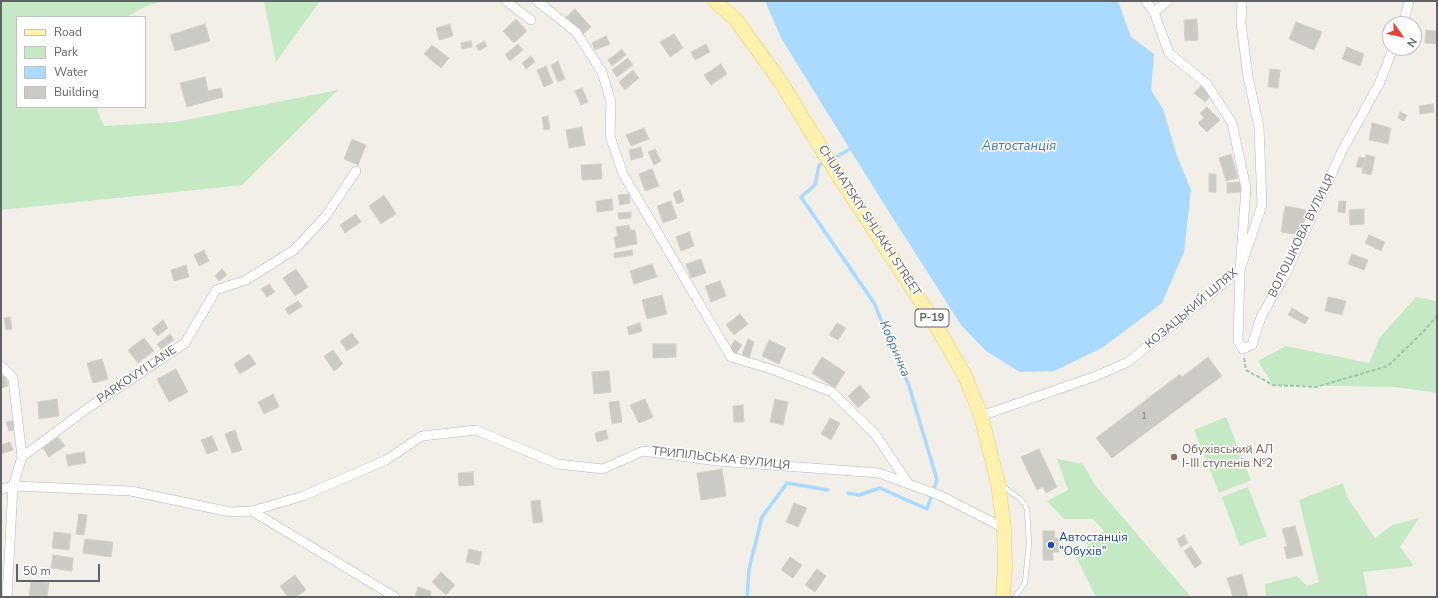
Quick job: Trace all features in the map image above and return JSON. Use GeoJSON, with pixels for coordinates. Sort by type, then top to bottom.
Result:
{"type":"FeatureCollection","features":[{"type":"Feature","properties":{"kind":"main road","name":"CHUMATSKIY SHLIAKH STREET"},"geometry":{"type":"LineString","coordinates":[[715,1],[736,20],[780,81],[834,169],[931,317],[966,378],[981,416],[998,483]]}},
{"type":"Feature","properties":{"kind":"main road","name":"Р-19"},"geometry":{"type":"LineString","coordinates":[[998,483],[1004,528],[1005,567],[1003,597]]}},
{"type":"Feature","properties":{"kind":"street"},"geometry":{"type":"LineString","coordinates":[[506,1],[531,20]]}},
{"type":"Feature","properties":{"kind":"street"},"geometry":{"type":"LineString","coordinates":[[538,1],[576,32],[602,72],[611,102],[610,136],[623,174],[730,357],[771,369],[832,392],[875,434],[908,483]]}},
{"type":"Feature","properties":{"kind":"street"},"geometry":{"type":"LineString","coordinates":[[1146,1],[1154,12],[1169,53],[1208,84],[1232,124],[1246,188],[1240,270],[1238,341],[1243,349]]}},
{"type":"Feature","properties":{"kind":"street"},"geometry":{"type":"LineString","coordinates":[[1154,12],[1168,1]]}},
{"type":"Feature","properties":{"kind":"street","name":"КОЗАЦЬКИЙ ШЛЯХ"},"geometry":{"type":"LineString","coordinates":[[981,416],[1096,376],[1128,362],[1240,270],[1262,205],[1259,127],[1248,77],[1241,24],[1242,1]]}},
{"type":"Feature","properties":{"kind":"street"},"geometry":{"type":"LineString","coordinates":[[1405,16],[1409,1]]}},
{"type":"Feature","properties":{"kind":"street","name":"ВОЛОШКОВА ВУЛИЦЯ"},"geometry":{"type":"LineString","coordinates":[[1243,349],[1252,345],[1261,317],[1286,273],[1342,151],[1380,82],[1391,56]]}},
{"type":"Feature","properties":{"kind":"street","name":"PARKOVYI LANE"},"geometry":{"type":"LineString","coordinates":[[22,456],[88,408],[185,344],[216,290],[246,280],[294,250],[325,217],[356,171]]}},
{"type":"Feature","properties":{"kind":"street"},"geometry":{"type":"LineString","coordinates":[[1,366],[12,378],[22,456],[13,486],[7,597]]}},
{"type":"Feature","properties":{"kind":"street","name":"ТРИПІЛЬСЬКА ВУЛИЦЯ"},"geometry":{"type":"LineString","coordinates":[[1,489],[13,486],[130,491],[230,512],[252,511],[303,496],[386,460],[422,436],[476,430],[558,464],[603,469],[643,451],[717,461],[879,473],[939,495],[1004,528]]}},
{"type":"Feature","properties":{"kind":"street"},"geometry":{"type":"LineString","coordinates":[[252,511],[395,597]]}},
{"type":"Feature","properties":{"kind":"lane"},"geometry":{"type":"LineString","coordinates":[[998,483],[1019,498],[1024,503],[1026,509],[1029,544],[1025,583],[1015,597]]}},
{"type":"Feature","properties":{"kind":"path"},"geometry":{"type":"LineString","coordinates":[[1243,349],[1246,370],[1273,385],[1316,387],[1388,366],[1424,331],[1437,316]]}},
{"type":"Feature","properties":{"kind":"green space"},"geometry":{"type":"Polygon","coordinates":[[[1,1],[166,1],[149,5],[128,16],[16,16],[16,108],[96,108],[104,126],[176,122],[338,90],[242,185],[1,210],[1,1]]]}},
{"type":"Feature","properties":{"kind":"green space"},"geometry":{"type":"Polygon","coordinates":[[[264,1],[320,1],[276,62],[264,1]]]}},
{"type":"Feature","properties":{"kind":"green space"},"geometry":{"type":"Polygon","coordinates":[[[1416,297],[1437,300],[1437,393],[1396,387],[1273,385],[1258,361],[1286,346],[1369,363],[1380,337],[1416,297]]]}},
{"type":"Feature","properties":{"kind":"green space"},"geometry":{"type":"Polygon","coordinates":[[[1226,417],[1251,480],[1219,493],[1194,430],[1226,417]]]}},
{"type":"Feature","properties":{"kind":"green space"},"geometry":{"type":"Polygon","coordinates":[[[1057,459],[1083,464],[1095,485],[1191,597],[1096,597],[1076,556],[1104,531],[1093,519],[1064,519],[1047,501],[1068,490],[1057,459]]]}},
{"type":"Feature","properties":{"kind":"green space"},"geometry":{"type":"Polygon","coordinates":[[[1343,483],[1347,497],[1375,538],[1392,525],[1419,518],[1400,547],[1414,566],[1363,572],[1368,597],[1266,597],[1265,584],[1297,576],[1307,586],[1319,582],[1299,500],[1343,483]]]}},
{"type":"Feature","properties":{"kind":"green space"},"geometry":{"type":"Polygon","coordinates":[[[1248,487],[1267,536],[1240,546],[1222,497],[1248,487]]]}},
{"type":"Feature","properties":{"kind":"water","name":"Автостанція"},"geometry":{"type":"Polygon","coordinates":[[[765,1],[1118,1],[1131,37],[1154,54],[1151,90],[1163,109],[1176,153],[1191,190],[1184,252],[1162,303],[1102,348],[1054,371],[1020,372],[986,351],[961,325],[877,193],[781,38],[765,1]]]}},
{"type":"Feature","properties":{"kind":"building"},"geometry":{"type":"Polygon","coordinates":[[[575,9],[591,27],[582,35],[566,17],[575,9]]]}},
{"type":"Feature","properties":{"kind":"building"},"geometry":{"type":"Polygon","coordinates":[[[516,19],[527,31],[514,43],[503,31],[516,19]]]}},
{"type":"Feature","properties":{"kind":"building"},"geometry":{"type":"Polygon","coordinates":[[[1197,19],[1198,40],[1185,41],[1184,20],[1197,19]]]}},
{"type":"Feature","properties":{"kind":"building"},"geometry":{"type":"Polygon","coordinates":[[[1296,22],[1322,32],[1314,50],[1289,39],[1296,22]]]}},
{"type":"Feature","properties":{"kind":"building"},"geometry":{"type":"Polygon","coordinates":[[[205,24],[210,41],[175,51],[170,35],[205,24]]]}},
{"type":"Feature","properties":{"kind":"building"},"geometry":{"type":"Polygon","coordinates":[[[450,24],[453,36],[439,40],[436,28],[450,24]]]}},
{"type":"Feature","properties":{"kind":"building"},"geometry":{"type":"Polygon","coordinates":[[[1426,30],[1437,31],[1437,44],[1425,43],[1426,30]]]}},
{"type":"Feature","properties":{"kind":"building"},"geometry":{"type":"Polygon","coordinates":[[[674,34],[683,48],[670,57],[660,42],[674,34]]]}},
{"type":"Feature","properties":{"kind":"building"},"geometry":{"type":"Polygon","coordinates":[[[606,36],[610,44],[595,50],[592,43],[606,36]]]}},
{"type":"Feature","properties":{"kind":"building"},"geometry":{"type":"Polygon","coordinates":[[[471,41],[472,47],[462,49],[461,43],[471,41]]]}},
{"type":"Feature","properties":{"kind":"building"},"geometry":{"type":"Polygon","coordinates":[[[484,41],[487,46],[479,51],[476,46],[484,41]]]}},
{"type":"Feature","properties":{"kind":"building"},"geometry":{"type":"Polygon","coordinates":[[[518,44],[523,50],[510,61],[505,55],[518,44]]]}},
{"type":"Feature","properties":{"kind":"building"},"geometry":{"type":"Polygon","coordinates":[[[706,44],[710,52],[695,60],[691,52],[706,44]]]}},
{"type":"Feature","properties":{"kind":"building"},"geometry":{"type":"Polygon","coordinates":[[[432,45],[449,58],[441,68],[424,54],[432,45]]]}},
{"type":"Feature","properties":{"kind":"building"},"geometry":{"type":"Polygon","coordinates":[[[1347,47],[1364,54],[1360,66],[1342,59],[1347,47]]]}},
{"type":"Feature","properties":{"kind":"building"},"geometry":{"type":"Polygon","coordinates":[[[622,49],[626,55],[612,66],[608,60],[622,49]]]}},
{"type":"Feature","properties":{"kind":"building"},"geometry":{"type":"Polygon","coordinates":[[[531,56],[535,62],[526,69],[522,63],[531,56]]]}},
{"type":"Feature","properties":{"kind":"building"},"geometry":{"type":"Polygon","coordinates":[[[628,58],[633,65],[617,77],[612,70],[628,58]]]}},
{"type":"Feature","properties":{"kind":"building"},"geometry":{"type":"Polygon","coordinates":[[[558,61],[565,79],[558,82],[551,65],[558,61]]]}},
{"type":"Feature","properties":{"kind":"building"},"geometry":{"type":"Polygon","coordinates":[[[721,64],[727,74],[711,85],[704,75],[721,64]]]}},
{"type":"Feature","properties":{"kind":"building"},"geometry":{"type":"Polygon","coordinates":[[[546,66],[553,83],[544,87],[537,70],[546,66]]]}},
{"type":"Feature","properties":{"kind":"building"},"geometry":{"type":"Polygon","coordinates":[[[1270,69],[1280,70],[1278,88],[1268,87],[1270,69]]]}},
{"type":"Feature","properties":{"kind":"building"},"geometry":{"type":"Polygon","coordinates":[[[633,70],[639,78],[625,90],[619,82],[633,70]]]}},
{"type":"Feature","properties":{"kind":"building"},"geometry":{"type":"Polygon","coordinates":[[[205,77],[208,91],[221,88],[223,97],[187,107],[180,83],[205,77]]]}},
{"type":"Feature","properties":{"kind":"building"},"geometry":{"type":"Polygon","coordinates":[[[1201,86],[1211,95],[1205,102],[1194,93],[1201,86]]]}},
{"type":"Feature","properties":{"kind":"building"},"geometry":{"type":"Polygon","coordinates":[[[582,88],[588,102],[581,105],[575,91],[582,88]]]}},
{"type":"Feature","properties":{"kind":"building"},"geometry":{"type":"Polygon","coordinates":[[[1433,104],[1434,112],[1420,114],[1419,106],[1433,104]]]}},
{"type":"Feature","properties":{"kind":"building"},"geometry":{"type":"Polygon","coordinates":[[[1207,107],[1220,120],[1207,132],[1198,123],[1204,118],[1200,113],[1207,107]]]}},
{"type":"Feature","properties":{"kind":"building"},"geometry":{"type":"Polygon","coordinates":[[[1400,112],[1407,115],[1404,121],[1398,118],[1400,112]]]}},
{"type":"Feature","properties":{"kind":"building"},"geometry":{"type":"Polygon","coordinates":[[[548,116],[550,129],[544,130],[542,117],[548,116]]]}},
{"type":"Feature","properties":{"kind":"building"},"geometry":{"type":"Polygon","coordinates":[[[1372,123],[1391,128],[1388,144],[1369,140],[1372,123]]]}},
{"type":"Feature","properties":{"kind":"building"},"geometry":{"type":"Polygon","coordinates":[[[582,127],[585,145],[569,148],[566,130],[582,127]]]}},
{"type":"Feature","properties":{"kind":"building"},"geometry":{"type":"Polygon","coordinates":[[[644,128],[649,139],[631,146],[626,135],[644,128]]]}},
{"type":"Feature","properties":{"kind":"building"},"geometry":{"type":"Polygon","coordinates":[[[352,139],[366,145],[358,165],[344,159],[352,139]]]}},
{"type":"Feature","properties":{"kind":"building"},"geometry":{"type":"Polygon","coordinates":[[[641,147],[643,157],[631,160],[629,150],[641,147]]]}},
{"type":"Feature","properties":{"kind":"building"},"geometry":{"type":"Polygon","coordinates":[[[655,149],[661,161],[654,165],[648,152],[655,149]]]}},
{"type":"Feature","properties":{"kind":"building"},"geometry":{"type":"Polygon","coordinates":[[[1231,154],[1238,178],[1226,181],[1219,158],[1231,154]]]}},
{"type":"Feature","properties":{"kind":"building"},"geometry":{"type":"Polygon","coordinates":[[[1366,155],[1375,157],[1371,175],[1362,173],[1366,155]]]}},
{"type":"Feature","properties":{"kind":"building"},"geometry":{"type":"Polygon","coordinates":[[[1359,157],[1365,158],[1363,168],[1356,167],[1359,157]]]}},
{"type":"Feature","properties":{"kind":"building"},"geometry":{"type":"Polygon","coordinates":[[[601,164],[602,179],[582,180],[581,165],[601,164]]]}},
{"type":"Feature","properties":{"kind":"building"},"geometry":{"type":"Polygon","coordinates":[[[652,169],[659,186],[645,191],[639,174],[652,169]]]}},
{"type":"Feature","properties":{"kind":"building"},"geometry":{"type":"Polygon","coordinates":[[[1209,174],[1216,174],[1216,192],[1209,192],[1209,174]]]}},
{"type":"Feature","properties":{"kind":"building"},"geometry":{"type":"Polygon","coordinates":[[[1241,182],[1241,192],[1227,193],[1227,183],[1241,182]]]}},
{"type":"Feature","properties":{"kind":"building"},"geometry":{"type":"Polygon","coordinates":[[[680,190],[684,201],[677,204],[673,193],[680,190]]]}},
{"type":"Feature","properties":{"kind":"building"},"geometry":{"type":"Polygon","coordinates":[[[629,194],[630,203],[620,205],[618,195],[629,194]]]}},
{"type":"Feature","properties":{"kind":"building"},"geometry":{"type":"Polygon","coordinates":[[[384,195],[396,214],[381,224],[369,206],[384,195]]]}},
{"type":"Feature","properties":{"kind":"building"},"geometry":{"type":"Polygon","coordinates":[[[612,199],[613,210],[597,212],[596,201],[612,199]]]}},
{"type":"Feature","properties":{"kind":"building"},"geometry":{"type":"Polygon","coordinates":[[[671,201],[677,218],[663,223],[657,206],[671,201]]]}},
{"type":"Feature","properties":{"kind":"building"},"geometry":{"type":"Polygon","coordinates":[[[1339,201],[1346,201],[1345,213],[1338,212],[1339,201]]]}},
{"type":"Feature","properties":{"kind":"building"},"geometry":{"type":"Polygon","coordinates":[[[1285,206],[1306,210],[1302,235],[1281,232],[1285,206]]]}},
{"type":"Feature","properties":{"kind":"building"},"geometry":{"type":"Polygon","coordinates":[[[1364,209],[1364,224],[1350,225],[1349,210],[1364,209]]]}},
{"type":"Feature","properties":{"kind":"building"},"geometry":{"type":"Polygon","coordinates":[[[631,212],[631,218],[619,219],[618,213],[631,212]]]}},
{"type":"Feature","properties":{"kind":"building"},"geometry":{"type":"Polygon","coordinates":[[[356,214],[361,222],[345,233],[340,225],[356,214]]]}},
{"type":"Feature","properties":{"kind":"building"},"geometry":{"type":"Polygon","coordinates":[[[629,225],[630,230],[635,230],[637,244],[616,248],[614,237],[618,236],[616,227],[629,225]]]}},
{"type":"Feature","properties":{"kind":"building"},"geometry":{"type":"Polygon","coordinates":[[[689,232],[694,246],[681,251],[676,237],[689,232]]]}},
{"type":"Feature","properties":{"kind":"building"},"geometry":{"type":"Polygon","coordinates":[[[1369,235],[1385,242],[1381,251],[1365,243],[1369,235]]]}},
{"type":"Feature","properties":{"kind":"building"},"geometry":{"type":"Polygon","coordinates":[[[204,250],[209,261],[199,266],[194,255],[204,250]]]}},
{"type":"Feature","properties":{"kind":"building"},"geometry":{"type":"Polygon","coordinates":[[[632,250],[633,255],[614,258],[614,253],[632,250]]]}},
{"type":"Feature","properties":{"kind":"building"},"geometry":{"type":"Polygon","coordinates":[[[1352,254],[1368,260],[1364,270],[1348,264],[1352,254]]]}},
{"type":"Feature","properties":{"kind":"building"},"geometry":{"type":"Polygon","coordinates":[[[701,259],[706,273],[691,278],[686,264],[701,259]]]}},
{"type":"Feature","properties":{"kind":"building"},"geometry":{"type":"Polygon","coordinates":[[[652,264],[657,277],[634,284],[630,271],[652,264]]]}},
{"type":"Feature","properties":{"kind":"building"},"geometry":{"type":"Polygon","coordinates":[[[186,265],[189,277],[174,281],[171,270],[186,265]]]}},
{"type":"Feature","properties":{"kind":"building"},"geometry":{"type":"Polygon","coordinates":[[[222,269],[227,275],[219,281],[215,276],[222,269]]]}},
{"type":"Feature","properties":{"kind":"building"},"geometry":{"type":"Polygon","coordinates":[[[296,269],[308,287],[295,296],[283,278],[296,269]]]}},
{"type":"Feature","properties":{"kind":"building"},"geometry":{"type":"Polygon","coordinates":[[[720,281],[726,296],[711,302],[705,286],[720,281]]]}},
{"type":"Feature","properties":{"kind":"building"},"geometry":{"type":"Polygon","coordinates":[[[269,284],[275,292],[267,297],[261,289],[269,284]]]}},
{"type":"Feature","properties":{"kind":"building"},"geometry":{"type":"Polygon","coordinates":[[[662,295],[667,314],[647,319],[642,300],[662,295]]]}},
{"type":"Feature","properties":{"kind":"building"},"geometry":{"type":"Polygon","coordinates":[[[1328,297],[1346,301],[1342,315],[1325,311],[1328,297]]]}},
{"type":"Feature","properties":{"kind":"building"},"geometry":{"type":"Polygon","coordinates":[[[298,301],[302,306],[289,315],[285,309],[298,301]]]}},
{"type":"Feature","properties":{"kind":"building"},"geometry":{"type":"Polygon","coordinates":[[[1292,308],[1309,318],[1305,324],[1288,315],[1292,308]]]}},
{"type":"Feature","properties":{"kind":"building"},"geometry":{"type":"Polygon","coordinates":[[[740,314],[748,324],[734,335],[726,325],[740,314]]]}},
{"type":"Feature","properties":{"kind":"building"},"geometry":{"type":"Polygon","coordinates":[[[10,317],[12,329],[6,330],[4,318],[10,317]]]}},
{"type":"Feature","properties":{"kind":"building"},"geometry":{"type":"Polygon","coordinates":[[[163,320],[168,328],[158,336],[152,329],[163,320]]]}},
{"type":"Feature","properties":{"kind":"building"},"geometry":{"type":"Polygon","coordinates":[[[640,323],[642,331],[629,335],[627,327],[640,323]]]}},
{"type":"Feature","properties":{"kind":"building"},"geometry":{"type":"Polygon","coordinates":[[[837,323],[846,328],[838,340],[829,335],[837,323]]]}},
{"type":"Feature","properties":{"kind":"building"},"geometry":{"type":"Polygon","coordinates":[[[352,333],[359,343],[347,351],[340,341],[352,333]]]}},
{"type":"Feature","properties":{"kind":"building"},"geometry":{"type":"Polygon","coordinates":[[[170,334],[174,340],[161,349],[157,344],[170,334]]]}},
{"type":"Feature","properties":{"kind":"building"},"geometry":{"type":"Polygon","coordinates":[[[144,338],[154,351],[138,363],[128,350],[144,338]]]}},
{"type":"Feature","properties":{"kind":"building"},"geometry":{"type":"Polygon","coordinates":[[[748,339],[754,342],[749,358],[742,355],[748,339]]]}},
{"type":"Feature","properties":{"kind":"building"},"geometry":{"type":"Polygon","coordinates":[[[735,340],[742,345],[736,354],[729,349],[735,340]]]}},
{"type":"Feature","properties":{"kind":"building"},"geometry":{"type":"Polygon","coordinates":[[[769,340],[786,348],[779,364],[762,356],[769,340]]]}},
{"type":"Feature","properties":{"kind":"building"},"geometry":{"type":"Polygon","coordinates":[[[653,344],[676,344],[676,357],[653,358],[653,344]]]}},
{"type":"Feature","properties":{"kind":"building"},"geometry":{"type":"Polygon","coordinates":[[[333,350],[343,364],[334,371],[324,356],[333,350]]]}},
{"type":"Feature","properties":{"kind":"building"},"geometry":{"type":"Polygon","coordinates":[[[249,354],[256,364],[240,374],[234,364],[249,354]]]}},
{"type":"Feature","properties":{"kind":"building"},"geometry":{"type":"Polygon","coordinates":[[[822,357],[845,372],[835,388],[812,373],[822,357]]]}},
{"type":"Feature","properties":{"kind":"building"},"geometry":{"type":"Polygon","coordinates":[[[1208,357],[1222,376],[1112,458],[1096,438],[1180,374],[1182,377],[1208,357]]]}},
{"type":"Feature","properties":{"kind":"building"},"geometry":{"type":"Polygon","coordinates":[[[102,359],[108,379],[93,383],[87,363],[102,359]]]}},
{"type":"Feature","properties":{"kind":"building"},"geometry":{"type":"Polygon","coordinates":[[[176,369],[188,392],[169,402],[157,379],[176,369]]]}},
{"type":"Feature","properties":{"kind":"building"},"geometry":{"type":"Polygon","coordinates":[[[609,371],[611,392],[594,394],[592,372],[609,371]]]}},
{"type":"Feature","properties":{"kind":"building"},"geometry":{"type":"Polygon","coordinates":[[[5,375],[8,386],[1,388],[1,377],[5,375]]]}},
{"type":"Feature","properties":{"kind":"building"},"geometry":{"type":"Polygon","coordinates":[[[860,385],[870,397],[858,408],[848,396],[860,385]]]}},
{"type":"Feature","properties":{"kind":"building"},"geometry":{"type":"Polygon","coordinates":[[[273,394],[279,407],[264,414],[258,402],[273,394]]]}},
{"type":"Feature","properties":{"kind":"building"},"geometry":{"type":"Polygon","coordinates":[[[57,399],[59,416],[39,419],[38,402],[57,399]]]}},
{"type":"Feature","properties":{"kind":"building"},"geometry":{"type":"Polygon","coordinates":[[[645,399],[653,417],[639,423],[630,405],[645,399]]]}},
{"type":"Feature","properties":{"kind":"building"},"geometry":{"type":"Polygon","coordinates":[[[775,399],[788,402],[783,425],[770,422],[775,399]]]}},
{"type":"Feature","properties":{"kind":"building"},"geometry":{"type":"Polygon","coordinates":[[[619,401],[622,422],[612,424],[609,402],[619,401]]]}},
{"type":"Feature","properties":{"kind":"building"},"geometry":{"type":"Polygon","coordinates":[[[743,405],[744,422],[734,422],[733,406],[743,405]]]}},
{"type":"Feature","properties":{"kind":"building"},"geometry":{"type":"Polygon","coordinates":[[[830,418],[840,423],[831,440],[821,434],[830,418]]]}},
{"type":"Feature","properties":{"kind":"building"},"geometry":{"type":"Polygon","coordinates":[[[16,420],[18,429],[9,431],[6,422],[16,420]]]}},
{"type":"Feature","properties":{"kind":"building"},"geometry":{"type":"Polygon","coordinates":[[[235,430],[242,450],[232,453],[225,434],[235,430]]]}},
{"type":"Feature","properties":{"kind":"building"},"geometry":{"type":"Polygon","coordinates":[[[606,430],[608,439],[597,442],[595,433],[606,430]]]}},
{"type":"Feature","properties":{"kind":"building"},"geometry":{"type":"Polygon","coordinates":[[[212,436],[218,450],[207,454],[201,440],[212,436]]]}},
{"type":"Feature","properties":{"kind":"building"},"geometry":{"type":"Polygon","coordinates":[[[58,437],[65,446],[49,457],[43,448],[58,437]]]}},
{"type":"Feature","properties":{"kind":"building"},"geometry":{"type":"Polygon","coordinates":[[[10,442],[13,450],[1,454],[1,445],[10,442]]]}},
{"type":"Feature","properties":{"kind":"building"},"geometry":{"type":"Polygon","coordinates":[[[1039,449],[1057,487],[1046,493],[1043,487],[1037,490],[1021,457],[1039,449]]]}},
{"type":"Feature","properties":{"kind":"building"},"geometry":{"type":"Polygon","coordinates":[[[84,452],[86,463],[68,466],[66,455],[84,452]]]}},
{"type":"Feature","properties":{"kind":"building"},"geometry":{"type":"Polygon","coordinates":[[[722,469],[726,496],[701,500],[697,473],[722,469]]]}},
{"type":"Feature","properties":{"kind":"building"},"geometry":{"type":"Polygon","coordinates":[[[473,472],[474,485],[459,486],[458,473],[473,472]]]}},
{"type":"Feature","properties":{"kind":"building"},"geometry":{"type":"Polygon","coordinates":[[[540,500],[543,522],[533,523],[531,501],[540,500]]]}},
{"type":"Feature","properties":{"kind":"building"},"geometry":{"type":"Polygon","coordinates":[[[794,503],[807,508],[798,527],[786,522],[794,503]]]}},
{"type":"Feature","properties":{"kind":"building"},"geometry":{"type":"Polygon","coordinates":[[[79,514],[87,515],[84,535],[76,534],[79,514]]]}},
{"type":"Feature","properties":{"kind":"building"},"geometry":{"type":"Polygon","coordinates":[[[1295,526],[1303,555],[1287,559],[1284,547],[1287,546],[1282,529],[1295,526]]]}},
{"type":"Feature","properties":{"kind":"building","name":"Автостанція \"Обухів\""},"geometry":{"type":"Polygon","coordinates":[[[1043,531],[1055,531],[1054,538],[1059,538],[1059,552],[1053,552],[1053,560],[1043,560],[1043,531]]]}},
{"type":"Feature","properties":{"kind":"building"},"geometry":{"type":"Polygon","coordinates":[[[54,532],[71,534],[69,550],[52,548],[54,532]]]}},
{"type":"Feature","properties":{"kind":"building"},"geometry":{"type":"Polygon","coordinates":[[[1184,535],[1188,543],[1181,547],[1177,539],[1184,535]]]}},
{"type":"Feature","properties":{"kind":"building"},"geometry":{"type":"Polygon","coordinates":[[[85,539],[113,542],[111,557],[83,553],[85,539]]]}},
{"type":"Feature","properties":{"kind":"building"},"geometry":{"type":"Polygon","coordinates":[[[1191,546],[1202,563],[1195,568],[1184,551],[1191,546]]]}},
{"type":"Feature","properties":{"kind":"building"},"geometry":{"type":"Polygon","coordinates":[[[469,549],[482,552],[479,565],[466,562],[469,549]]]}},
{"type":"Feature","properties":{"kind":"building"},"geometry":{"type":"Polygon","coordinates":[[[53,555],[73,558],[72,571],[51,568],[53,555]]]}},
{"type":"Feature","properties":{"kind":"building"},"geometry":{"type":"Polygon","coordinates":[[[790,557],[802,565],[793,578],[781,570],[790,557]]]}},
{"type":"Feature","properties":{"kind":"building"},"geometry":{"type":"Polygon","coordinates":[[[817,569],[826,576],[815,592],[805,585],[817,569]]]}},
{"type":"Feature","properties":{"kind":"building"},"geometry":{"type":"Polygon","coordinates":[[[441,572],[455,585],[446,595],[432,582],[441,572]]]}},
{"type":"Feature","properties":{"kind":"building"},"geometry":{"type":"Polygon","coordinates":[[[1242,574],[1248,597],[1233,597],[1227,578],[1242,574]]]}},
{"type":"Feature","properties":{"kind":"building"},"geometry":{"type":"Polygon","coordinates":[[[295,575],[306,590],[296,597],[288,597],[280,586],[295,575]]]}},
{"type":"Feature","properties":{"kind":"building"},"geometry":{"type":"Polygon","coordinates":[[[31,581],[49,583],[47,597],[29,597],[31,581]]]}},
{"type":"Feature","properties":{"kind":"building"},"geometry":{"type":"Polygon","coordinates":[[[418,587],[431,591],[430,597],[415,597],[418,587]]]}},
{"type":"Feature","properties":{"kind":"waterway","name":"Кобринка"},"geometry":{"type":"LineString","coordinates":[[832,159],[850,149]]}},
{"type":"Feature","properties":{"kind":"waterway","name":"Кобринка"},"geometry":{"type":"LineString","coordinates":[[826,162],[819,165],[815,185],[801,197],[874,303],[909,386],[937,480],[927,509],[880,488],[859,495],[848,493]]}},
{"type":"Feature","properties":{"kind":"waterway","name":"Кобринка"},"geometry":{"type":"LineString","coordinates":[[747,597],[749,569],[762,517],[787,483],[828,490]]}},
{"type":"Feature","properties":{"kind":"place","name":"Обухівський АЛ І-ІІІ ступенів №2"},"geometry":{"type":"Point","coordinates":[1174,457]}},
{"type":"Feature","properties":{"kind":"place","name":"Автостанція \"Обухів\""},"geometry":{"type":"Point","coordinates":[1051,545]}}]}
